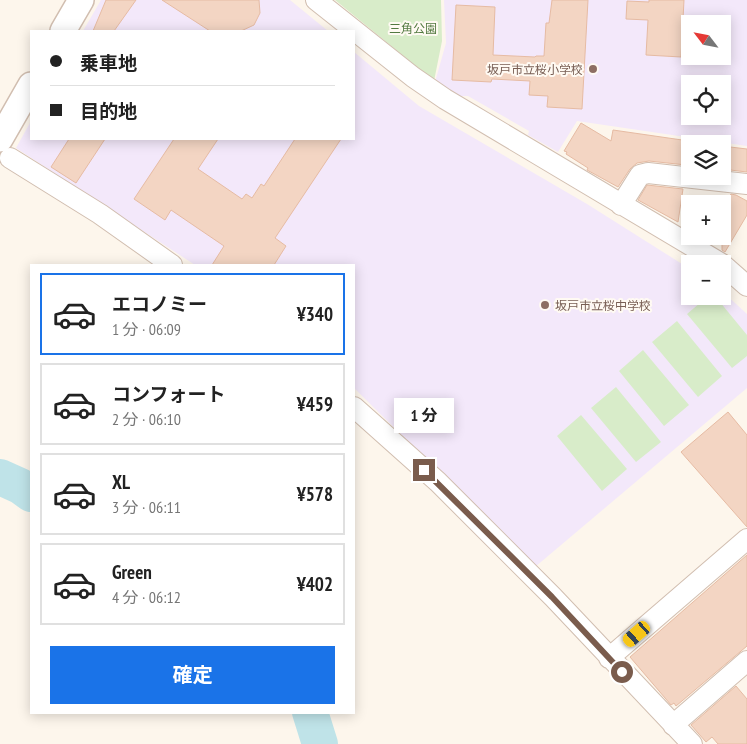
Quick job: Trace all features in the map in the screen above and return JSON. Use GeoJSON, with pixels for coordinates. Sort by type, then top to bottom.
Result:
{"type":"FeatureCollection","features":[{"type":"Feature","properties":{"kind":"street"},"geometry":{"type":"LineString","coordinates":[[63,30],[81,0]]}},
{"type":"Feature","properties":{"kind":"street"},"geometry":{"type":"LineString","coordinates":[[316,0],[354,30]]}},
{"type":"Feature","properties":{"kind":"street"},"geometry":{"type":"LineString","coordinates":[[355,31],[413,77],[445,99],[706,255]]}},
{"type":"Feature","properties":{"kind":"street"},"geometry":{"type":"LineString","coordinates":[[30,87],[5,148],[171,264]]}},
{"type":"Feature","properties":{"kind":"street"},"geometry":{"type":"LineString","coordinates":[[620,205],[640,175],[648,172],[747,184]]}},
{"type":"Feature","properties":{"kind":"street"},"geometry":{"type":"LineString","coordinates":[[731,272],[747,286]]}},
{"type":"Feature","properties":{"kind":"street"},"geometry":{"type":"LineString","coordinates":[[355,408],[438,482],[552,597],[692,744]]}},
{"type":"Feature","properties":{"kind":"street"},"geometry":{"type":"LineString","coordinates":[[609,658],[747,539]]}},
{"type":"Feature","properties":{"kind":"street"},"geometry":{"type":"LineString","coordinates":[[673,725],[747,661]]}},
{"type":"Feature","properties":{"kind":"shaded area"},"geometry":{"type":"Polygon","coordinates":[[[101,0],[290,0],[327,30],[84,30],[101,0]]]}},
{"type":"Feature","properties":{"kind":"shaded area","name":"坂戸市立桜小学校"},"geometry":{"type":"Polygon","coordinates":[[[444,0],[747,0],[747,146],[731,144],[731,135],[681,136],[577,121],[558,152],[528,135],[529,131],[468,96],[460,96],[435,82],[446,43],[444,0]]]}},
{"type":"Feature","properties":{"kind":"shaded area","name":"坂戸市立桜中学校"},"geometry":{"type":"Polygon","coordinates":[[[355,53],[419,106],[587,204],[681,263],[681,305],[731,305],[731,299],[747,314],[747,388],[535,567],[355,389],[355,264],[193,264],[16,148],[30,123],[30,140],[355,140],[355,53]]]}},
{"type":"Feature","properties":{"kind":"green space","name":"三角公園"},"geometry":{"type":"Polygon","coordinates":[[[335,0],[441,0],[442,41],[434,81],[335,0]]]}},
{"type":"Feature","properties":{"kind":"green space"},"geometry":{"type":"Polygon","coordinates":[[[698,305],[722,305],[747,335],[747,356],[732,368],[687,314],[698,305]]]}},
{"type":"Feature","properties":{"kind":"green space"},"geometry":{"type":"Polygon","coordinates":[[[677,321],[722,376],[698,397],[652,342],[677,321]]]}},
{"type":"Feature","properties":{"kind":"green space"},"geometry":{"type":"Polygon","coordinates":[[[643,350],[689,405],[664,426],[619,371],[643,350]]]}},
{"type":"Feature","properties":{"kind":"green space"},"geometry":{"type":"Polygon","coordinates":[[[616,387],[661,442],[636,462],[591,408],[616,387]]]}},
{"type":"Feature","properties":{"kind":"green space"},"geometry":{"type":"Polygon","coordinates":[[[581,415],[627,469],[602,491],[557,436],[581,415]]]}},
{"type":"Feature","properties":{"kind":"building"},"geometry":{"type":"Polygon","coordinates":[[[106,0],[136,0],[115,30],[93,30],[106,0]]]}},
{"type":"Feature","properties":{"kind":"building"},"geometry":{"type":"Polygon","coordinates":[[[162,0],[259,0],[260,13],[254,25],[243,30],[208,30],[162,0]]]}},
{"type":"Feature","properties":{"kind":"building"},"geometry":{"type":"Polygon","coordinates":[[[552,0],[588,0],[582,109],[547,107],[548,96],[529,95],[530,81],[492,79],[491,82],[452,80],[456,5],[495,7],[493,55],[535,57],[544,56],[546,23],[549,23],[552,0]]]}},
{"type":"Feature","properties":{"kind":"building"},"geometry":{"type":"Polygon","coordinates":[[[649,0],[684,0],[683,15],[681,15],[681,57],[646,55],[648,20],[626,19],[627,1],[649,2],[649,0]]]}},
{"type":"Feature","properties":{"kind":"building"},"geometry":{"type":"Polygon","coordinates":[[[581,123],[611,141],[613,130],[681,140],[681,164],[649,161],[637,163],[630,169],[618,187],[587,170],[588,168],[564,151],[581,123]]]}},
{"type":"Feature","properties":{"kind":"building"},"geometry":{"type":"Polygon","coordinates":[[[68,140],[104,140],[76,183],[51,167],[68,140]]]}},
{"type":"Feature","properties":{"kind":"building"},"geometry":{"type":"Polygon","coordinates":[[[173,140],[217,140],[198,169],[242,199],[246,194],[252,198],[261,184],[264,186],[294,140],[340,140],[275,238],[286,246],[275,264],[213,264],[224,246],[171,210],[165,220],[134,199],[173,140]]]}},
{"type":"Feature","properties":{"kind":"building"},"geometry":{"type":"Polygon","coordinates":[[[731,147],[747,149],[747,172],[731,170],[731,147]]]}},
{"type":"Feature","properties":{"kind":"building"},"geometry":{"type":"Polygon","coordinates":[[[647,185],[683,189],[678,222],[638,200],[647,185]]]}},
{"type":"Feature","properties":{"kind":"building"},"geometry":{"type":"Polygon","coordinates":[[[731,194],[736,195],[747,201],[747,215],[731,242],[731,195],[731,194]]]}},
{"type":"Feature","properties":{"kind":"building"},"geometry":{"type":"Polygon","coordinates":[[[722,245],[729,245],[725,252],[722,250],[722,245]]]}},
{"type":"Feature","properties":{"kind":"building"},"geometry":{"type":"Polygon","coordinates":[[[728,412],[747,435],[747,527],[681,452],[728,412]]]}},
{"type":"Feature","properties":{"kind":"building"},"geometry":{"type":"Polygon","coordinates":[[[747,555],[747,646],[676,706],[674,703],[671,705],[630,657],[747,555]]]}},
{"type":"Feature","properties":{"kind":"building"},"geometry":{"type":"Polygon","coordinates":[[[736,686],[747,699],[747,744],[718,744],[712,737],[706,742],[691,725],[736,686]]]}},
{"type":"Feature","properties":{"kind":"waterway"},"geometry":{"type":"LineString","coordinates":[[0,477],[20,486],[30,493]]}},
{"type":"Feature","properties":{"kind":"waterway"},"geometry":{"type":"LineString","coordinates":[[311,714],[320,744]]}},
{"type":"Feature","properties":{"kind":"place","name":"坂戸市立桜小学校"},"geometry":{"type":"Point","coordinates":[593,69]}},
{"type":"Feature","properties":{"kind":"place","name":"坂戸市立桜中学校"},"geometry":{"type":"Point","coordinates":[545,305]}},
{"type":"Feature","properties":{"kind":"route"},"geometry":{"type":"LineString","coordinates":[[424,470],[552,597],[622,672]]}}]}
